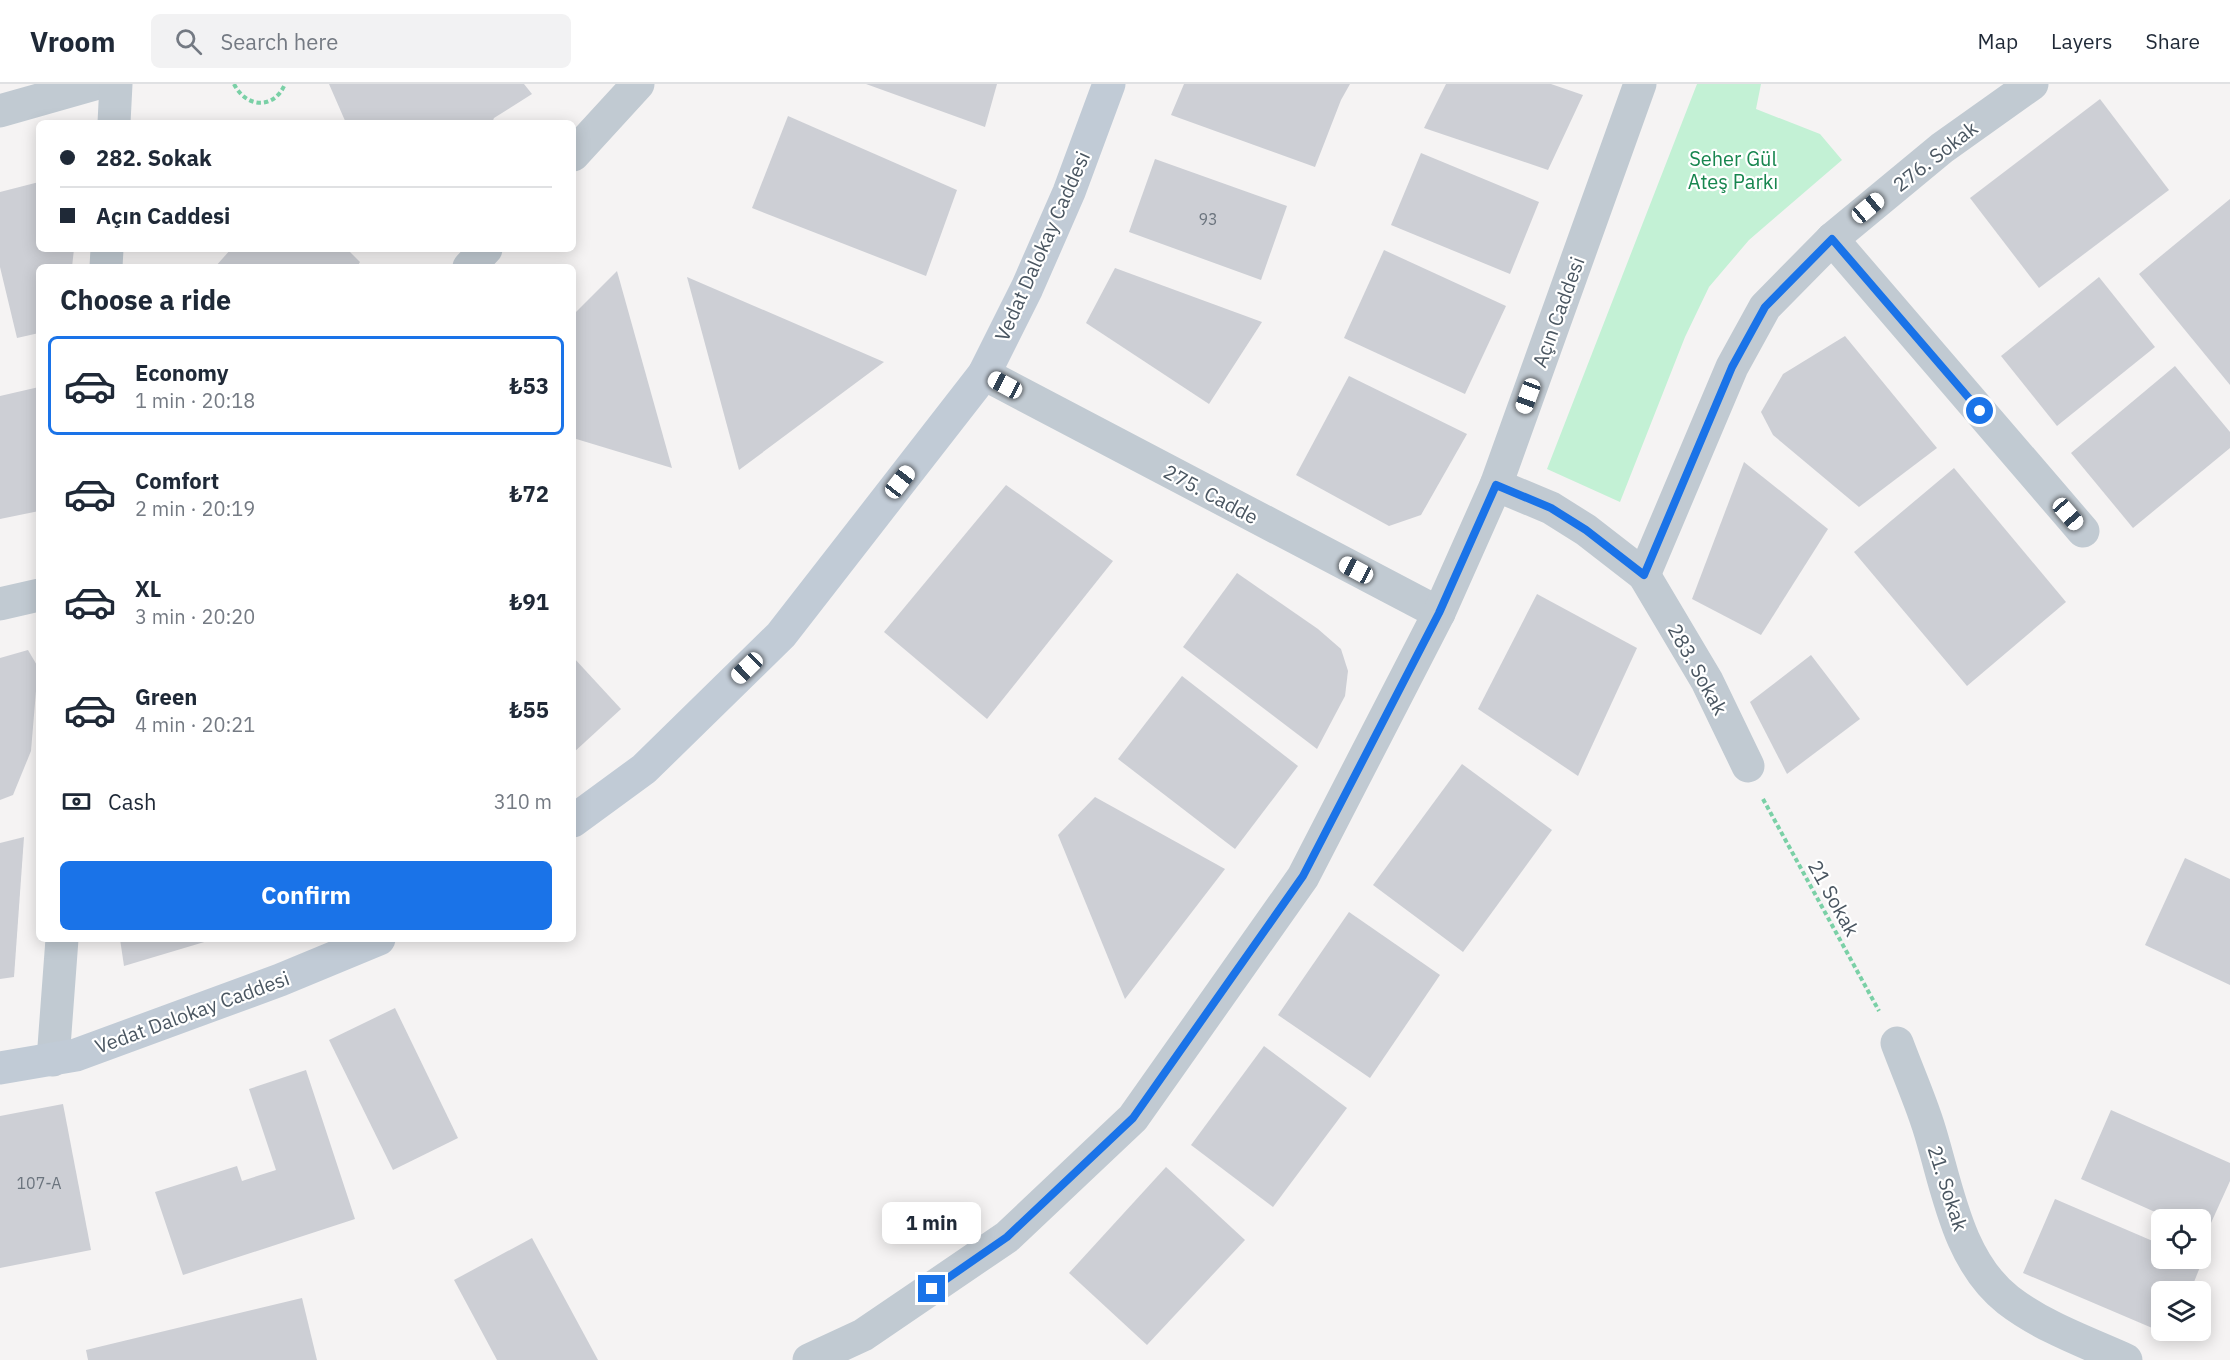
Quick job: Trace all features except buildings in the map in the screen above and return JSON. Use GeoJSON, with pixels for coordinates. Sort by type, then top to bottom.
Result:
{"type":"FeatureCollection","features":[{"type":"Feature","properties":{"kind":"street"},"geometry":{"type":"LineString","coordinates":[[0,111],[95,84]]}},
{"type":"Feature","properties":{"kind":"street"},"geometry":{"type":"LineString","coordinates":[[114,120],[116,84]]}},
{"type":"Feature","properties":{"kind":"street"},"geometry":{"type":"LineString","coordinates":[[576,153],[638,84]]}},
{"type":"Feature","properties":{"kind":"street","name":"Vedat Dalokay Caddesi"},"geometry":{"type":"LineString","coordinates":[[576,819],[645,769],[781,635],[984,374],[1027,288],[1069,192],[1098,100],[1109,84]]}},
{"type":"Feature","properties":{"kind":"street","name":"Açın Caddesi"},"geometry":{"type":"LineString","coordinates":[[809,1360],[863,1335],[1007,1237],[1133,1118],[1303,876],[1439,613],[1496,485],[1640,84]]}},
{"type":"Feature","properties":{"kind":"street","name":"276. Sokak"},"geometry":{"type":"LineString","coordinates":[[1644,575],[1732,367],[1765,307],[1832,239],[1942,148],[2032,84]]}},
{"type":"Feature","properties":{"kind":"street"},"geometry":{"type":"LineString","coordinates":[[1832,239],[2083,531]]}},
{"type":"Feature","properties":{"kind":"street"},"geometry":{"type":"LineString","coordinates":[[472,264],[483,252]]}},
{"type":"Feature","properties":{"kind":"street","name":"275. Cadde"},"geometry":{"type":"LineString","coordinates":[[984,374],[1439,613]]}},
{"type":"Feature","properties":{"kind":"street"},"geometry":{"type":"LineString","coordinates":[[1496,485],[1551,508],[1586,530],[1644,575]]}},
{"type":"Feature","properties":{"kind":"street","name":"283. Sokak"},"geometry":{"type":"LineString","coordinates":[[1644,575],[1707,681],[1748,765]]}},
{"type":"Feature","properties":{"kind":"street"},"geometry":{"type":"LineString","coordinates":[[0,604],[36,596]]}},
{"type":"Feature","properties":{"kind":"street"},"geometry":{"type":"LineString","coordinates":[[53,1060],[62,942]]}},
{"type":"Feature","properties":{"kind":"street","name":"Vedat Dalokay Caddesi"},"geometry":{"type":"LineString","coordinates":[[0,1068],[76,1055],[280,980],[372,942]]}},
{"type":"Feature","properties":{"kind":"street","name":"21. Sokak"},"geometry":{"type":"LineString","coordinates":[[1897,1043],[1928,1125],[1950,1208],[1968,1248],[1989,1280],[2006,1299],[2037,1320],[2126,1360]]}},
{"type":"Feature","properties":{"kind":"path"},"geometry":{"type":"LineString","coordinates":[[234,84],[243,98],[259,104],[274,99],[285,84]]}},
{"type":"Feature","properties":{"kind":"path","name":"21 Sokak"},"geometry":{"type":"LineString","coordinates":[[1748,765],[1767,808],[1897,1043]]}},
{"type":"Feature","properties":{"kind":"green space","name":"Seher Gül Ateş Parkı"},"geometry":{"type":"Polygon","coordinates":[[[1697,84],[1761,84],[1756,109],[1820,134],[1842,160],[1749,240],[1709,287],[1685,337],[1620,502],[1547,469],[1697,84]]]}},
{"type":"Feature","properties":{"kind":"route"},"geometry":{"type":"LineString","coordinates":[[932,1289],[1007,1237],[1133,1118],[1277,914],[1303,876],[1439,613],[1496,485],[1551,508],[1586,530],[1644,575],[1732,367],[1765,307],[1832,239],[1980,411]]}}]}
